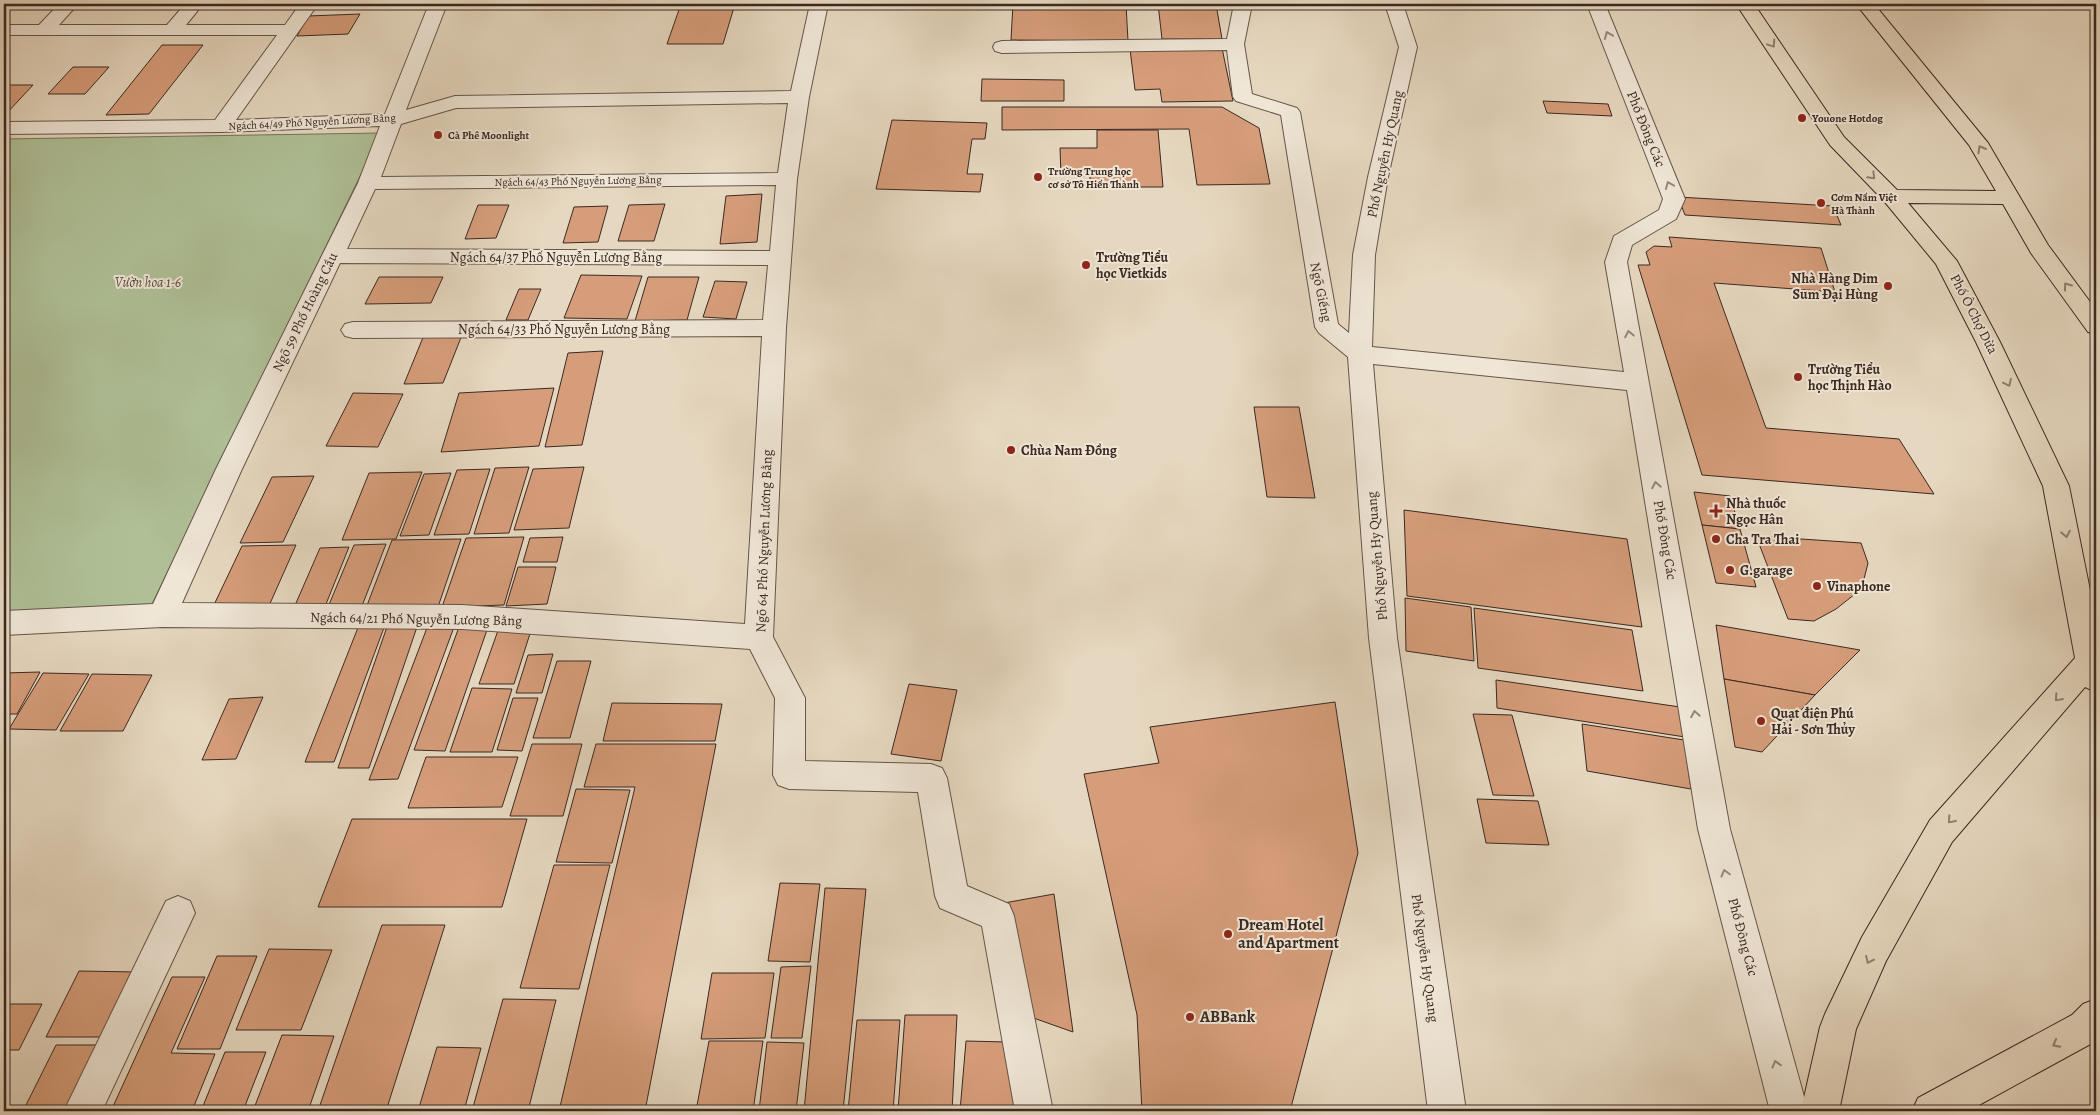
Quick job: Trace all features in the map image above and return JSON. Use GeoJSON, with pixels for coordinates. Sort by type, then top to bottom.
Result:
{"type":"FeatureCollection","features":[{"type":"Feature","properties":{"kind":"main road","name":"Phố Ô Chợ Dừa"},"geometry":{"type":"LineString","coordinates":[[1745,4],[1837,141],[1891,196],[1946,261],[1988,342],[2056,486],[2093,670]]}},
{"type":"Feature","properties":{"kind":"main road"},"geometry":{"type":"LineString","coordinates":[[1865,4],[1978,142],[2039,248],[2096,326]]}},
{"type":"Feature","properties":{"kind":"main road"},"geometry":{"type":"LineString","coordinates":[[1891,196],[2009,198]]}},
{"type":"Feature","properties":{"kind":"main road"},"geometry":{"type":"LineString","coordinates":[[1820,1111],[1838,1027],[1874,949],[1941,831],[2093,670]]}},
{"type":"Feature","properties":{"kind":"main road"},"geometry":{"type":"LineString","coordinates":[[1931,1111],[2085,1028],[2096,1017]]}},
{"type":"Feature","properties":{"kind":"street"},"geometry":{"type":"LineString","coordinates":[[44,30],[69,4]]}},
{"type":"Feature","properties":{"kind":"street"},"geometry":{"type":"LineString","coordinates":[[172,30],[194,4]]}},
{"type":"Feature","properties":{"kind":"street"},"geometry":{"type":"LineString","coordinates":[[221,126],[309,4]]}},
{"type":"Feature","properties":{"kind":"street","name":"Ngõ 59 Phố Hoàng Cầu"},"geometry":{"type":"LineString","coordinates":[[162,615],[229,469],[368,183],[438,4]]}},
{"type":"Feature","properties":{"kind":"street","name":"Ngõ 64 Phố Nguyễn Lương Bằng"},"geometry":{"type":"LineString","coordinates":[[819,4],[799,97],[786,179],[774,328],[759,637],[790,698],[789,775],[931,778],[952,896],[997,916],[1034,1111]]}},
{"type":"Feature","properties":{"kind":"street","name":"Ngõ Giếng"},"geometry":{"type":"LineString","coordinates":[[1243,4],[1236,44],[1243,97],[1290,112],[1327,328],[1360,354]]}},
{"type":"Feature","properties":{"kind":"street","name":"Phố Nguyễn Hy Quang"},"geometry":{"type":"LineString","coordinates":[[1394,4],[1408,47],[1378,177],[1364,255],[1360,354],[1383,638],[1418,914],[1447,1111]]}},
{"type":"Feature","properties":{"kind":"street","name":"Phố Đông Các"},"geometry":{"type":"LineString","coordinates":[[1596,4],[1674,199],[1668,214],[1622,241],[1616,262],[1714,828],[1789,1111]]}},
{"type":"Feature","properties":{"kind":"street"},"geometry":{"type":"LineString","coordinates":[[4,30],[291,30]]}},
{"type":"Feature","properties":{"kind":"street"},"geometry":{"type":"LineString","coordinates":[[1002,47],[1236,44]]}},
{"type":"Feature","properties":{"kind":"street","name":"Ngách 64/49 Phố Nguyễn Lương Bằng"},"geometry":{"type":"LineString","coordinates":[[4,128],[221,126],[394,120],[455,102],[799,97]]}},
{"type":"Feature","properties":{"kind":"street","name":"Ngách 64/43 Phố Nguyễn Lương Bằng"},"geometry":{"type":"LineString","coordinates":[[368,183],[786,179]]}},
{"type":"Feature","properties":{"kind":"street","name":"Ngách 64/37 Phố Nguyễn Lương Bằng"},"geometry":{"type":"LineString","coordinates":[[331,256],[780,258]]}},
{"type":"Feature","properties":{"kind":"street","name":"Ngách 64/33 Phố Nguyễn Lương Bằng"},"geometry":{"type":"LineString","coordinates":[[353,330],[774,328]]}},
{"type":"Feature","properties":{"kind":"street"},"geometry":{"type":"LineString","coordinates":[[1360,354],[1638,382]]}},
{"type":"Feature","properties":{"kind":"street","name":"Ngách 64/21 Phố Nguyễn Lương Bằng"},"geometry":{"type":"LineString","coordinates":[[4,623],[162,615],[462,617],[759,637]]}},
{"type":"Feature","properties":{"kind":"street"},"geometry":{"type":"LineString","coordinates":[[83,1111],[178,912]]}},
{"type":"Feature","properties":{"kind":"green space","name":"Vườn hoa 1-6"},"geometry":{"type":"Polygon","coordinates":[[[381,133],[150,608],[4,613],[4,139],[381,133]]]}},
{"type":"Feature","properties":{"kind":"building"},"geometry":{"type":"Polygon","coordinates":[[[681,4],[735,4],[723,44],[667,44],[681,4]]]}},
{"type":"Feature","properties":{"kind":"building"},"geometry":{"type":"Polygon","coordinates":[[[1013,4],[1126,4],[1128,41],[1011,40],[1013,4]]]}},
{"type":"Feature","properties":{"kind":"building"},"geometry":{"type":"Polygon","coordinates":[[[1158,4],[1216,4],[1222,39],[1162,39],[1158,4]]]}},
{"type":"Feature","properties":{"kind":"building"},"geometry":{"type":"Polygon","coordinates":[[[360,14],[348,34],[297,36],[308,16],[360,14]]]}},
{"type":"Feature","properties":{"kind":"building"},"geometry":{"type":"Polygon","coordinates":[[[162,45],[203,45],[149,114],[106,115],[162,45]]]}},
{"type":"Feature","properties":{"kind":"building"},"geometry":{"type":"Polygon","coordinates":[[[1222,48],[1233,101],[1162,102],[1160,89],[1135,90],[1130,49],[1222,48]]]}},
{"type":"Feature","properties":{"kind":"building"},"geometry":{"type":"Polygon","coordinates":[[[73,67],[109,67],[85,94],[48,94],[73,67]]]}},
{"type":"Feature","properties":{"kind":"building"},"geometry":{"type":"Polygon","coordinates":[[[982,79],[1064,80],[1064,101],[981,101],[982,79]]]}},
{"type":"Feature","properties":{"kind":"building"},"geometry":{"type":"Polygon","coordinates":[[[4,85],[33,85],[5,115],[4,115],[4,85]]]}},
{"type":"Feature","properties":{"kind":"building"},"geometry":{"type":"Polygon","coordinates":[[[1543,101],[1608,104],[1612,116],[1547,113],[1543,101]]]}},
{"type":"Feature","properties":{"kind":"building"},"geometry":{"type":"Polygon","coordinates":[[[1002,107],[1222,107],[1259,128],[1270,184],[1197,185],[1189,129],[1002,130],[1002,107]]]}},
{"type":"Feature","properties":{"kind":"building"},"geometry":{"type":"Polygon","coordinates":[[[892,120],[987,123],[985,139],[972,139],[967,174],[983,174],[980,192],[876,189],[892,120]]]}},
{"type":"Feature","properties":{"kind":"building"},"geometry":{"type":"Polygon","coordinates":[[[1097,130],[1158,130],[1163,187],[1090,187],[1090,176],[1061,176],[1060,148],[1097,148],[1097,130]]]}},
{"type":"Feature","properties":{"kind":"building"},"geometry":{"type":"Polygon","coordinates":[[[762,194],[757,242],[720,244],[726,196],[762,194]]]}},
{"type":"Feature","properties":{"kind":"building"},"geometry":{"type":"Polygon","coordinates":[[[1678,197],[1833,206],[1841,225],[1685,215],[1678,197]]]}},
{"type":"Feature","properties":{"kind":"building"},"geometry":{"type":"Polygon","coordinates":[[[665,204],[654,241],[618,241],[629,205],[665,204]]]}},
{"type":"Feature","properties":{"kind":"building"},"geometry":{"type":"Polygon","coordinates":[[[478,205],[509,205],[496,238],[465,239],[478,205]]]}},
{"type":"Feature","properties":{"kind":"building"},"geometry":{"type":"Polygon","coordinates":[[[608,206],[598,242],[563,243],[574,207],[608,206]]]}},
{"type":"Feature","properties":{"kind":"building"},"geometry":{"type":"Polygon","coordinates":[[[1669,237],[1821,248],[1835,292],[1714,283],[1766,428],[1899,439],[1934,494],[1702,475],[1638,265],[1650,265],[1646,252],[1654,246],[1672,247],[1669,237]]]}},
{"type":"Feature","properties":{"kind":"building"},"geometry":{"type":"Polygon","coordinates":[[[581,275],[642,276],[627,319],[564,318],[581,275]]]}},
{"type":"Feature","properties":{"kind":"building"},"geometry":{"type":"Polygon","coordinates":[[[379,277],[443,277],[431,303],[365,304],[379,277]]]}},
{"type":"Feature","properties":{"kind":"building"},"geometry":{"type":"Polygon","coordinates":[[[648,277],[699,277],[687,320],[635,321],[648,277]]]}},
{"type":"Feature","properties":{"kind":"building"},"geometry":{"type":"Polygon","coordinates":[[[715,281],[747,282],[736,319],[703,317],[715,281]]]}},
{"type":"Feature","properties":{"kind":"building"},"geometry":{"type":"Polygon","coordinates":[[[519,289],[541,289],[528,320],[506,320],[519,289]]]}},
{"type":"Feature","properties":{"kind":"building"},"geometry":{"type":"Polygon","coordinates":[[[424,335],[462,335],[443,383],[404,384],[424,335]]]}},
{"type":"Feature","properties":{"kind":"building"},"geometry":{"type":"Polygon","coordinates":[[[603,351],[582,445],[545,447],[568,353],[603,351]]]}},
{"type":"Feature","properties":{"kind":"building"},"geometry":{"type":"Polygon","coordinates":[[[554,388],[539,446],[441,452],[459,393],[554,388]]]}},
{"type":"Feature","properties":{"kind":"building"},"geometry":{"type":"Polygon","coordinates":[[[353,393],[403,394],[378,447],[326,446],[353,393]]]}},
{"type":"Feature","properties":{"kind":"building"},"geometry":{"type":"Polygon","coordinates":[[[1254,407],[1299,407],[1315,498],[1267,497],[1254,407]]]}},
{"type":"Feature","properties":{"kind":"building"},"geometry":{"type":"Polygon","coordinates":[[[529,467],[509,533],[474,534],[495,468],[529,467]]]}},
{"type":"Feature","properties":{"kind":"building"},"geometry":{"type":"Polygon","coordinates":[[[584,467],[569,528],[514,530],[533,469],[584,467]]]}},
{"type":"Feature","properties":{"kind":"building"},"geometry":{"type":"Polygon","coordinates":[[[490,469],[469,534],[434,535],[457,470],[490,469]]]}},
{"type":"Feature","properties":{"kind":"building"},"geometry":{"type":"Polygon","coordinates":[[[422,472],[396,539],[342,540],[369,473],[422,472]]]}},
{"type":"Feature","properties":{"kind":"building"},"geometry":{"type":"Polygon","coordinates":[[[451,473],[429,535],[400,536],[424,474],[451,473]]]}},
{"type":"Feature","properties":{"kind":"building"},"geometry":{"type":"Polygon","coordinates":[[[314,476],[283,542],[240,543],[272,477],[314,476]]]}},
{"type":"Feature","properties":{"kind":"building","name":"Nhà thuốc Ngọc Hân"},"geometry":{"type":"Polygon","coordinates":[[[1694,492],[1730,496],[1740,529],[1702,525],[1694,492]]]}},
{"type":"Feature","properties":{"kind":"building"},"geometry":{"type":"Polygon","coordinates":[[[1404,510],[1627,539],[1642,627],[1407,596],[1404,510]]]}},
{"type":"Feature","properties":{"kind":"building"},"geometry":{"type":"Polygon","coordinates":[[[1702,525],[1740,529],[1756,587],[1716,583],[1702,525]]]}},
{"type":"Feature","properties":{"kind":"building","name":"Vinaphone"},"geometry":{"type":"Polygon","coordinates":[[[1756,536],[1861,543],[1868,563],[1864,579],[1855,594],[1836,609],[1814,621],[1788,619],[1756,536]]]}},
{"type":"Feature","properties":{"kind":"building"},"geometry":{"type":"Polygon","coordinates":[[[524,537],[504,605],[442,607],[466,538],[524,537]]]}},
{"type":"Feature","properties":{"kind":"building"},"geometry":{"type":"Polygon","coordinates":[[[563,537],[557,562],[523,562],[530,538],[563,537]]]}},
{"type":"Feature","properties":{"kind":"building"},"geometry":{"type":"Polygon","coordinates":[[[461,539],[438,607],[366,608],[392,540],[461,539]]]}},
{"type":"Feature","properties":{"kind":"building"},"geometry":{"type":"Polygon","coordinates":[[[386,544],[362,606],[328,607],[354,545],[386,544]]]}},
{"type":"Feature","properties":{"kind":"building"},"geometry":{"type":"Polygon","coordinates":[[[296,545],[268,608],[212,609],[242,546],[296,545]]]}},
{"type":"Feature","properties":{"kind":"building"},"geometry":{"type":"Polygon","coordinates":[[[349,547],[324,609],[293,610],[320,548],[349,547]]]}},
{"type":"Feature","properties":{"kind":"building"},"geometry":{"type":"Polygon","coordinates":[[[518,567],[556,567],[547,604],[506,606],[518,567]]]}},
{"type":"Feature","properties":{"kind":"building"},"geometry":{"type":"Polygon","coordinates":[[[1405,598],[1471,607],[1474,661],[1406,651],[1405,598]]]}},
{"type":"Feature","properties":{"kind":"building"},"geometry":{"type":"Polygon","coordinates":[[[1474,608],[1632,630],[1643,691],[1478,668],[1474,608]]]}},
{"type":"Feature","properties":{"kind":"building"},"geometry":{"type":"Polygon","coordinates":[[[457,619],[398,779],[369,780],[430,620],[457,619]]]}},
{"type":"Feature","properties":{"kind":"building"},"geometry":{"type":"Polygon","coordinates":[[[534,621],[514,684],[479,684],[501,622],[534,621]]]}},
{"type":"Feature","properties":{"kind":"building"},"geometry":{"type":"Polygon","coordinates":[[[388,624],[418,624],[369,768],[338,768],[388,624]]]}},
{"type":"Feature","properties":{"kind":"building"},"geometry":{"type":"Polygon","coordinates":[[[359,625],[385,625],[334,762],[305,762],[359,625]]]}},
{"type":"Feature","properties":{"kind":"building"},"geometry":{"type":"Polygon","coordinates":[[[1716,625],[1860,650],[1815,695],[1724,679],[1716,625]]]}},
{"type":"Feature","properties":{"kind":"building"},"geometry":{"type":"Polygon","coordinates":[[[459,627],[488,627],[445,751],[414,750],[459,627]]]}},
{"type":"Feature","properties":{"kind":"building"},"geometry":{"type":"Polygon","coordinates":[[[553,654],[542,693],[516,693],[528,655],[553,654]]]}},
{"type":"Feature","properties":{"kind":"building"},"geometry":{"type":"Polygon","coordinates":[[[557,661],[591,661],[570,738],[533,738],[557,661]]]}},
{"type":"Feature","properties":{"kind":"building"},"geometry":{"type":"Polygon","coordinates":[[[40,672],[17,714],[4,714],[4,673],[40,672]]]}},
{"type":"Feature","properties":{"kind":"building"},"geometry":{"type":"Polygon","coordinates":[[[43,673],[89,674],[56,730],[9,729],[43,673]]]}},
{"type":"Feature","properties":{"kind":"building"},"geometry":{"type":"Polygon","coordinates":[[[92,674],[152,675],[123,731],[60,731],[92,674]]]}},
{"type":"Feature","properties":{"kind":"building","name":"Quạt điện Phú Hải - Sơn Thủy"},"geometry":{"type":"Polygon","coordinates":[[[1724,679],[1815,695],[1762,752],[1735,747],[1724,679]]]}},
{"type":"Feature","properties":{"kind":"building"},"geometry":{"type":"Polygon","coordinates":[[[1496,680],[1680,707],[1685,737],[1497,708],[1496,680]]]}},
{"type":"Feature","properties":{"kind":"building"},"geometry":{"type":"Polygon","coordinates":[[[909,684],[957,690],[941,761],[891,754],[909,684]]]}},
{"type":"Feature","properties":{"kind":"building"},"geometry":{"type":"Polygon","coordinates":[[[472,688],[512,689],[492,752],[450,752],[472,688]]]}},
{"type":"Feature","properties":{"kind":"building"},"geometry":{"type":"Polygon","coordinates":[[[263,697],[236,759],[202,760],[229,699],[263,697]]]}},
{"type":"Feature","properties":{"kind":"building"},"geometry":{"type":"Polygon","coordinates":[[[513,698],[538,698],[522,751],[497,750],[513,698]]]}},
{"type":"Feature","properties":{"kind":"building","name":"Dream Hotel and Apartment"},"geometry":{"type":"Polygon","coordinates":[[[1335,702],[1358,853],[1290,1111],[1142,1111],[1137,1015],[1084,774],[1159,763],[1150,727],[1335,702]]]}},
{"type":"Feature","properties":{"kind":"building"},"geometry":{"type":"Polygon","coordinates":[[[612,703],[722,704],[715,741],[603,741],[612,703]]]}},
{"type":"Feature","properties":{"kind":"building"},"geometry":{"type":"Polygon","coordinates":[[[1473,714],[1512,715],[1534,796],[1493,795],[1473,714]]]}},
{"type":"Feature","properties":{"kind":"building"},"geometry":{"type":"Polygon","coordinates":[[[1582,724],[1684,740],[1691,789],[1587,771],[1582,724]]]}},
{"type":"Feature","properties":{"kind":"building"},"geometry":{"type":"Polygon","coordinates":[[[532,744],[582,744],[563,816],[510,816],[532,744]]]}},
{"type":"Feature","properties":{"kind":"building"},"geometry":{"type":"Polygon","coordinates":[[[596,744],[716,744],[645,1111],[559,1111],[635,787],[584,787],[596,744]]]}},
{"type":"Feature","properties":{"kind":"building"},"geometry":{"type":"Polygon","coordinates":[[[426,757],[518,757],[502,807],[408,808],[426,757]]]}},
{"type":"Feature","properties":{"kind":"building"},"geometry":{"type":"Polygon","coordinates":[[[576,789],[630,790],[612,863],[556,862],[576,789]]]}},
{"type":"Feature","properties":{"kind":"building"},"geometry":{"type":"Polygon","coordinates":[[[1477,799],[1538,801],[1549,845],[1486,843],[1477,799]]]}},
{"type":"Feature","properties":{"kind":"building"},"geometry":{"type":"Polygon","coordinates":[[[352,819],[527,819],[502,907],[318,907],[352,819]]]}},
{"type":"Feature","properties":{"kind":"building"},"geometry":{"type":"Polygon","coordinates":[[[554,865],[610,865],[579,989],[520,988],[554,865]]]}},
{"type":"Feature","properties":{"kind":"building"},"geometry":{"type":"Polygon","coordinates":[[[780,883],[820,884],[810,962],[768,961],[780,883]]]}},
{"type":"Feature","properties":{"kind":"building"},"geometry":{"type":"Polygon","coordinates":[[[825,888],[866,889],[843,1111],[804,1111],[825,888]]]}},
{"type":"Feature","properties":{"kind":"building"},"geometry":{"type":"Polygon","coordinates":[[[1054,894],[1073,1032],[1025,1015],[1004,903],[1054,894]]]}},
{"type":"Feature","properties":{"kind":"building"},"geometry":{"type":"Polygon","coordinates":[[[382,925],[445,925],[386,1111],[318,1111],[382,925]]]}},
{"type":"Feature","properties":{"kind":"building"},"geometry":{"type":"Polygon","coordinates":[[[269,949],[332,950],[301,1030],[236,1030],[269,949]]]}},
{"type":"Feature","properties":{"kind":"building"},"geometry":{"type":"Polygon","coordinates":[[[217,956],[257,956],[220,1049],[177,1049],[217,956]]]}},
{"type":"Feature","properties":{"kind":"building"},"geometry":{"type":"Polygon","coordinates":[[[811,966],[802,1038],[771,1038],[781,967],[811,966]]]}},
{"type":"Feature","properties":{"kind":"building"},"geometry":{"type":"Polygon","coordinates":[[[79,971],[137,972],[107,1037],[46,1037],[79,971]]]}},
{"type":"Feature","properties":{"kind":"building"},"geometry":{"type":"Polygon","coordinates":[[[712,973],[774,973],[765,1038],[701,1039],[712,973]]]}},
{"type":"Feature","properties":{"kind":"building"},"geometry":{"type":"Polygon","coordinates":[[[172,977],[205,977],[171,1053],[215,1054],[192,1111],[111,1111],[172,977]]]}},
{"type":"Feature","properties":{"kind":"building"},"geometry":{"type":"Polygon","coordinates":[[[503,999],[556,1000],[528,1111],[472,1111],[503,999]]]}},
{"type":"Feature","properties":{"kind":"building"},"geometry":{"type":"Polygon","coordinates":[[[4,1004],[42,1004],[19,1050],[4,1050],[4,1004]]]}},
{"type":"Feature","properties":{"kind":"building"},"geometry":{"type":"Polygon","coordinates":[[[905,1015],[957,1015],[952,1111],[898,1111],[905,1015]]]}},
{"type":"Feature","properties":{"kind":"building"},"geometry":{"type":"Polygon","coordinates":[[[857,1020],[900,1020],[893,1111],[848,1111],[857,1020]]]}},
{"type":"Feature","properties":{"kind":"building"},"geometry":{"type":"Polygon","coordinates":[[[282,1035],[334,1036],[308,1111],[253,1111],[282,1035]]]}},
{"type":"Feature","properties":{"kind":"building"},"geometry":{"type":"Polygon","coordinates":[[[709,1041],[763,1041],[753,1111],[696,1111],[709,1041]]]}},
{"type":"Feature","properties":{"kind":"building"},"geometry":{"type":"Polygon","coordinates":[[[966,1041],[1007,1042],[1026,1111],[960,1111],[966,1041]]]}},
{"type":"Feature","properties":{"kind":"building"},"geometry":{"type":"Polygon","coordinates":[[[767,1042],[804,1043],[796,1111],[759,1111],[767,1042]]]}},
{"type":"Feature","properties":{"kind":"building"},"geometry":{"type":"Polygon","coordinates":[[[56,1045],[98,1045],[67,1111],[23,1111],[56,1045]]]}},
{"type":"Feature","properties":{"kind":"building"},"geometry":{"type":"Polygon","coordinates":[[[437,1047],[481,1048],[464,1111],[418,1111],[437,1047]]]}},
{"type":"Feature","properties":{"kind":"building"},"geometry":{"type":"Polygon","coordinates":[[[225,1052],[266,1052],[243,1111],[201,1111],[225,1052]]]}},
{"type":"Feature","properties":{"kind":"place","name":"Youone Hotdog"},"geometry":{"type":"Point","coordinates":[1802,118]}},
{"type":"Feature","properties":{"kind":"place","name":"Cà Phê Moonlight"},"geometry":{"type":"Point","coordinates":[438,135]}},
{"type":"Feature","properties":{"kind":"place","name":"Trường Trung học cơ sở Tô Hiến Thành"},"geometry":{"type":"Point","coordinates":[1038,177]}},
{"type":"Feature","properties":{"kind":"place","name":"Cơm Nấm Việt Hà Thành"},"geometry":{"type":"Point","coordinates":[1821,203]}},
{"type":"Feature","properties":{"kind":"place","name":"Trường Tiểu học Vietkids"},"geometry":{"type":"Point","coordinates":[1086,265]}},
{"type":"Feature","properties":{"kind":"place","name":"Nhà Hàng Dim Sum Đại Hùng"},"geometry":{"type":"Point","coordinates":[1888,286]}},
{"type":"Feature","properties":{"kind":"place","name":"Trường Tiểu học Thịnh Hào"},"geometry":{"type":"Point","coordinates":[1798,377]}},
{"type":"Feature","properties":{"kind":"place","name":"Chùa Nam Đồng"},"geometry":{"type":"Point","coordinates":[1011,450]}},
{"type":"Feature","properties":{"kind":"place","name":"Nhà thuốc Ngọc Hân"},"geometry":{"type":"Point","coordinates":[1716,511]}},
{"type":"Feature","properties":{"kind":"place","name":"Cha Tra Thai"},"geometry":{"type":"Point","coordinates":[1716,539]}},
{"type":"Feature","properties":{"kind":"place","name":"G.garage"},"geometry":{"type":"Point","coordinates":[1730,570]}},
{"type":"Feature","properties":{"kind":"place","name":"Vinaphone"},"geometry":{"type":"Point","coordinates":[1817,586]}},
{"type":"Feature","properties":{"kind":"place","name":"Quạt điện Phú Hải - Sơn Thủy"},"geometry":{"type":"Point","coordinates":[1761,721]}},
{"type":"Feature","properties":{"kind":"place","name":"Dream Hotel and Apartment"},"geometry":{"type":"Point","coordinates":[1228,934]}},
{"type":"Feature","properties":{"kind":"place","name":"ABBank"},"geometry":{"type":"Point","coordinates":[1190,1017]}}]}
